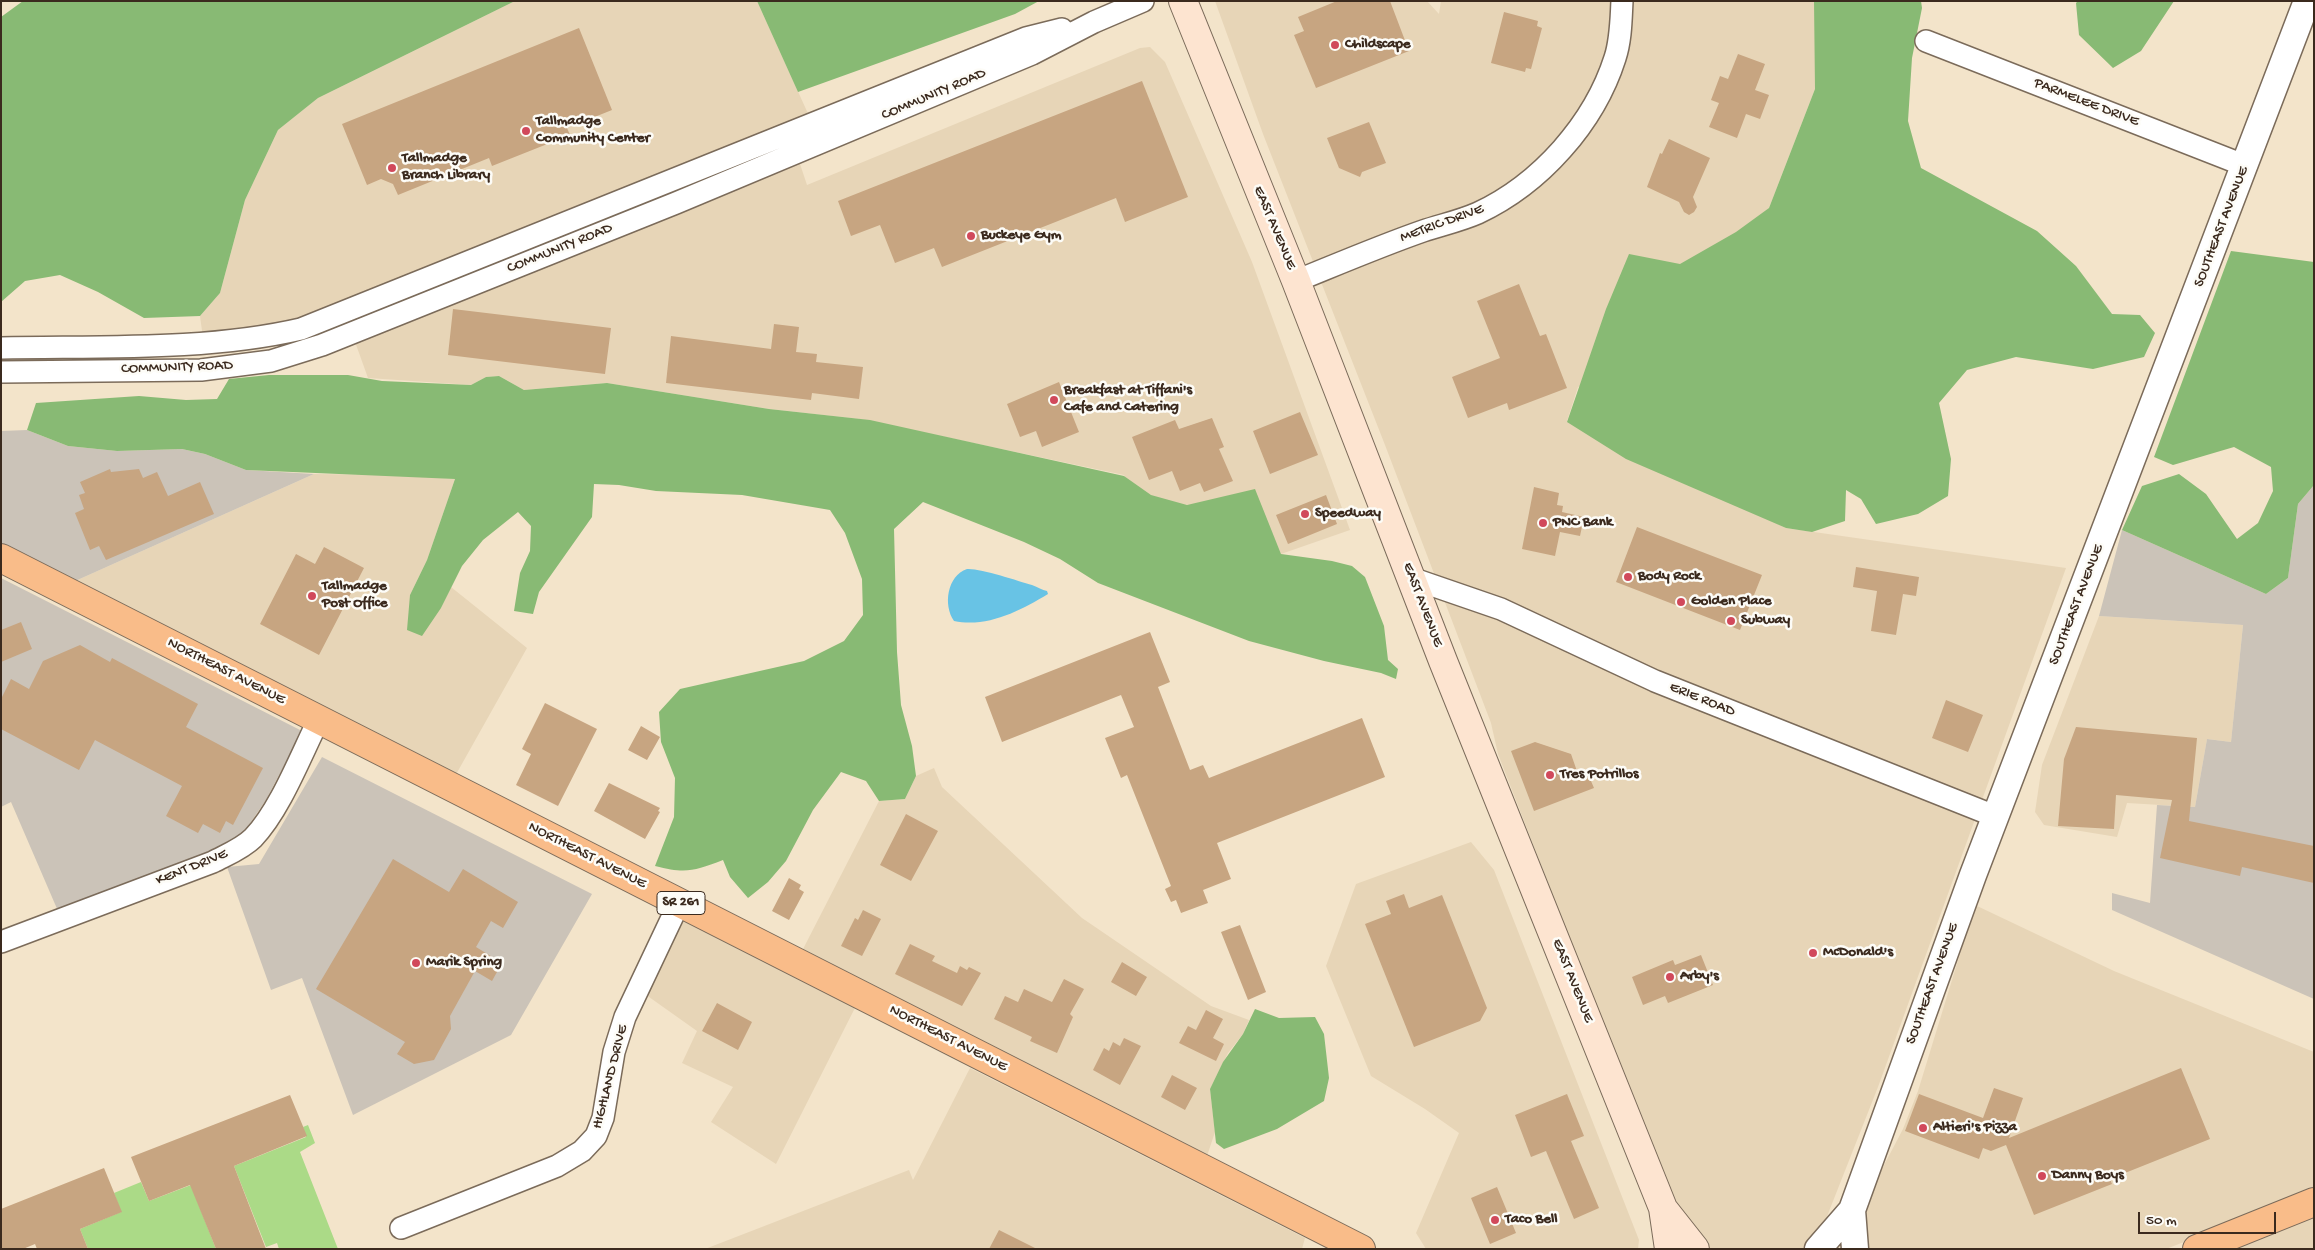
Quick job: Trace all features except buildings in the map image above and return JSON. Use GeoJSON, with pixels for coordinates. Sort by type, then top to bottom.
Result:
{"type":"FeatureCollection","features":[{"type":"Feature","properties":{"kind":"main road","name":"EAST AVENUE"},"geometry":{"type":"LineString","coordinates":[[1183,1],[1296,281],[1411,578],[1663,1208],[1668,1249]]}},
{"type":"Feature","properties":{"kind":"main road","name":"NORTHEAST AVENUE"},"geometry":{"type":"LineString","coordinates":[[1,558],[1361,1249]]}},
{"type":"Feature","properties":{"kind":"main road"},"geometry":{"type":"LineString","coordinates":[[2197,1249],[2314,1202]]}},
{"type":"Feature","properties":{"kind":"main road","name":"EAST AVENUE"},"geometry":{"type":"LineString","coordinates":[[1663,1208],[1695,1249]]}},
{"type":"Feature","properties":{"kind":"street","name":"COMMUNITY ROAD"},"geometry":{"type":"LineString","coordinates":[[1,372],[201,370],[236,367],[272,360],[305,350],[371,326],[676,203],[1032,54],[1094,22],[1143,1]]}},
{"type":"Feature","properties":{"kind":"street","name":"METRIC DRIVE"},"geometry":{"type":"LineString","coordinates":[[1296,281],[1424,231],[1478,213],[1504,200],[1539,174],[1573,136],[1606,82],[1615,57],[1620,33],[1622,1]]}},
{"type":"Feature","properties":{"kind":"street","name":"SOUTHEAST AVENUE"},"geometry":{"type":"LineString","coordinates":[[1818,1249],[1852,1210],[1964,898],[2246,166],[2307,1]]}},
{"type":"Feature","properties":{"kind":"street","name":"COMMUNITY ROAD"},"geometry":{"type":"LineString","coordinates":[[1,348],[217,342],[264,337],[301,329],[1026,38],[1094,22]]}},
{"type":"Feature","properties":{"kind":"street","name":"PARMELEE DRIVE"},"geometry":{"type":"LineString","coordinates":[[1926,41],[2246,166]]}},
{"type":"Feature","properties":{"kind":"street"},"geometry":{"type":"LineString","coordinates":[[668,181],[676,203]]}},
{"type":"Feature","properties":{"kind":"street"},"geometry":{"type":"LineString","coordinates":[[363,304],[371,326]]}},
{"type":"Feature","properties":{"kind":"street","name":"ERIE ROAD"},"geometry":{"type":"LineString","coordinates":[[1411,578],[1501,609],[1655,681],[1996,817]]}},
{"type":"Feature","properties":{"kind":"street","name":"KENT DRIVE"},"geometry":{"type":"LineString","coordinates":[[1,942],[213,862],[241,847],[253,838],[273,811],[319,719]]}},
{"type":"Feature","properties":{"kind":"street","name":"HIGHLAND DRIVE"},"geometry":{"type":"LineString","coordinates":[[402,1228],[557,1166],[582,1151],[596,1136],[603,1118],[614,1052],[625,1016],[679,903]]}},
{"type":"Feature","properties":{"kind":"street","name":"SOUTHEAST AVENUE"},"geometry":{"type":"LineString","coordinates":[[1852,1210],[1854,1249]]}},
{"type":"Feature","properties":{"kind":"shaded area"},"geometry":{"type":"Polygon","coordinates":[[[515,1],[757,1],[810,118],[304,322],[203,338],[200,316],[220,293],[245,200],[278,130],[318,98],[515,1]]]}},
{"type":"Feature","properties":{"kind":"shaded area"},"geometry":{"type":"Polygon","coordinates":[[[1215,1],[1427,1],[1439,14],[1441,1],[1828,1],[1815,89],[1769,208],[1584,385],[1578,387],[1567,421],[1786,528],[2066,568],[1878,1087],[1824,1224],[1805,1249],[1704,1249],[1679,1211],[1629,1092],[1498,754],[1491,723],[1385,445],[1263,134],[1215,1]]]}},
{"type":"Feature","properties":{"kind":"shaded area"},"geometry":{"type":"Polygon","coordinates":[[[1150,47],[1165,62],[1252,262],[1350,530],[1281,554],[1259,503],[1143,506],[1124,475],[860,419],[769,409],[607,383],[524,390],[499,376],[486,377],[471,385],[368,378],[354,339],[799,161],[807,185],[1140,48],[1150,47]]]}},
{"type":"Feature","properties":{"kind":"shaded area"},"geometry":{"type":"Polygon","coordinates":[[[27,430],[68,446],[117,451],[182,449],[205,454],[246,470],[314,474],[73,582],[1,546],[1,431],[27,430]]]}},
{"type":"Feature","properties":{"kind":"shaded area"},"geometry":{"type":"Polygon","coordinates":[[[314,474],[400,475],[455,479],[427,560],[410,595],[441,608],[451,587],[527,648],[454,778],[73,582],[314,474]]]}},
{"type":"Feature","properties":{"kind":"shaded area"},"geometry":{"type":"Polygon","coordinates":[[[2314,485],[2314,999],[2112,910],[2112,893],[2150,903],[2157,805],[2195,807],[2207,739],[2231,742],[2243,625],[2099,616],[2122,530],[2266,594],[2288,578],[2298,504],[2314,485]]]}},
{"type":"Feature","properties":{"kind":"shaded area"},"geometry":{"type":"Polygon","coordinates":[[[1,578],[302,731],[266,800],[242,835],[220,847],[58,911],[11,802],[1,807],[1,578]]]}},
{"type":"Feature","properties":{"kind":"shaded area"},"geometry":{"type":"Polygon","coordinates":[[[2099,616],[2243,625],[2231,742],[2207,739],[2195,807],[2127,803],[2117,837],[2044,825],[2035,812],[2042,765],[2099,616]]]}},
{"type":"Feature","properties":{"kind":"shaded area"},"geometry":{"type":"Polygon","coordinates":[[[322,757],[592,894],[511,1035],[353,1115],[302,978],[271,990],[227,867],[259,864],[322,757]]]}},
{"type":"Feature","properties":{"kind":"shaded area"},"geometry":{"type":"Polygon","coordinates":[[[934,768],[942,787],[1082,918],[1211,1006],[1249,1020],[1243,1034],[1228,1053],[1210,1089],[1215,1132],[1207,1156],[801,953],[879,801],[905,799],[916,776],[934,768]]]}},
{"type":"Feature","properties":{"kind":"shaded area"},"geometry":{"type":"Polygon","coordinates":[[[1471,842],[1494,870],[1639,1240],[1638,1249],[1426,1249],[1416,1233],[1459,1133],[1425,1109],[1371,1076],[1326,966],[1356,884],[1471,842]]]}},
{"type":"Feature","properties":{"kind":"shaded area"},"geometry":{"type":"Polygon","coordinates":[[[1975,905],[2114,971],[2314,1052],[2314,1191],[2166,1249],[1866,1249],[1862,1221],[1872,1188],[1903,1129],[1918,1091],[1975,905]]]}},
{"type":"Feature","properties":{"kind":"shaded area"},"geometry":{"type":"Polygon","coordinates":[[[683,908],[859,1000],[776,1164],[711,1122],[733,1087],[682,1063],[697,1031],[642,992],[683,908]]]}},
{"type":"Feature","properties":{"kind":"shaded area"},"geometry":{"type":"Polygon","coordinates":[[[970,1068],[1305,1238],[1302,1249],[705,1249],[909,1170],[913,1180],[970,1068]]]}},
{"type":"Feature","properties":{"kind":"shaded area"},"geometry":{"type":"Polygon","coordinates":[[[2314,1210],[2314,1249],[2219,1249],[2314,1210]]]}},
{"type":"Feature","properties":{"kind":"green space"},"geometry":{"type":"Polygon","coordinates":[[[23,1],[515,1],[318,98],[278,130],[245,200],[220,293],[200,316],[144,318],[98,292],[60,275],[25,281],[1,302],[1,17],[23,1]]]}},
{"type":"Feature","properties":{"kind":"green space"},"geometry":{"type":"Polygon","coordinates":[[[757,1],[1039,1],[1015,14],[798,92],[757,1]]]}},
{"type":"Feature","properties":{"kind":"green space"},"geometry":{"type":"Polygon","coordinates":[[[1814,1],[1921,1],[1922,8],[1912,58],[1908,121],[1921,168],[2037,231],[2076,266],[2112,314],[2140,315],[2155,333],[2144,357],[2093,369],[2016,357],[1967,370],[1939,403],[1951,459],[1948,496],[1918,514],[1876,524],[1861,499],[1846,490],[1845,521],[1812,532],[1786,528],[1626,459],[1567,422],[1606,309],[1629,254],[1680,264],[1736,232],[1769,208],[1815,89],[1814,1]]]}},
{"type":"Feature","properties":{"kind":"green space"},"geometry":{"type":"Polygon","coordinates":[[[2078,1],[2174,1],[2141,51],[2113,68],[2079,35],[2076,3],[2078,1]]]}},
{"type":"Feature","properties":{"kind":"green space"},"geometry":{"type":"Polygon","coordinates":[[[2231,251],[2314,262],[2314,485],[2298,504],[2288,578],[2266,594],[2122,530],[2142,486],[2179,474],[2206,494],[2237,539],[2258,523],[2273,491],[2271,467],[2234,447],[2173,465],[2154,457],[2231,251]]]}},
{"type":"Feature","properties":{"kind":"green space"},"geometry":{"type":"Polygon","coordinates":[[[269,375],[348,375],[382,381],[471,385],[486,377],[499,376],[524,390],[607,383],[769,409],[870,420],[1124,476],[1151,495],[1187,505],[1255,489],[1281,554],[1332,561],[1352,566],[1365,577],[1384,626],[1388,660],[1398,669],[1396,679],[1381,673],[1324,661],[1249,641],[1098,583],[1060,559],[1024,542],[923,502],[894,529],[897,652],[901,705],[912,746],[916,776],[905,799],[879,801],[866,781],[841,772],[813,810],[786,861],[768,882],[748,898],[730,877],[723,860],[704,867],[682,871],[655,866],[674,817],[675,778],[661,742],[659,712],[680,689],[804,661],[844,641],[863,615],[862,579],[845,533],[830,510],[742,495],[656,491],[619,485],[594,484],[592,517],[539,592],[533,614],[514,611],[520,573],[530,551],[531,526],[518,512],[483,540],[462,566],[441,608],[422,636],[407,630],[410,595],[427,560],[455,479],[246,470],[205,454],[182,449],[117,451],[68,446],[27,430],[36,403],[139,396],[186,400],[217,399],[229,379],[269,375]]]}},
{"type":"Feature","properties":{"kind":"green space"},"geometry":{"type":"Polygon","coordinates":[[[1255,1009],[1279,1018],[1315,1017],[1324,1034],[1329,1078],[1324,1101],[1277,1129],[1224,1149],[1216,1143],[1210,1089],[1223,1062],[1243,1034],[1255,1009]]]}},
{"type":"Feature","properties":{"kind":"green space"},"geometry":{"type":"Polygon","coordinates":[[[308,1125],[315,1143],[300,1152],[338,1249],[279,1249],[277,1243],[266,1247],[234,1166],[306,1137],[303,1127],[308,1125]]]}},
{"type":"Feature","properties":{"kind":"green space"},"geometry":{"type":"Polygon","coordinates":[[[141,1182],[149,1201],[191,1185],[216,1249],[88,1249],[80,1229],[121,1212],[114,1193],[141,1182]]]}},
{"type":"Feature","properties":{"kind":"water"},"geometry":{"type":"Polygon","coordinates":[[[967,569],[990,573],[1032,585],[1047,591],[1048,594],[1015,612],[991,620],[966,623],[954,621],[948,599],[951,584],[960,573],[967,569]]]}},
{"type":"Feature","properties":{"kind":"place","name":"Childscape"},"geometry":{"type":"Point","coordinates":[1335,45]}},
{"type":"Feature","properties":{"kind":"place","name":"Tallmadge Community Center"},"geometry":{"type":"Point","coordinates":[526,131]}},
{"type":"Feature","properties":{"kind":"place","name":"Tallmadge Branch Library"},"geometry":{"type":"Point","coordinates":[392,168]}},
{"type":"Feature","properties":{"kind":"place","name":"Buckeye Gym"},"geometry":{"type":"Point","coordinates":[971,236]}},
{"type":"Feature","properties":{"kind":"place","name":"Breakfast at Tiffani's Cafe and Catering"},"geometry":{"type":"Point","coordinates":[1054,400]}},
{"type":"Feature","properties":{"kind":"place","name":"Speedway"},"geometry":{"type":"Point","coordinates":[1305,514]}},
{"type":"Feature","properties":{"kind":"place","name":"PNC Bank"},"geometry":{"type":"Point","coordinates":[1543,523]}},
{"type":"Feature","properties":{"kind":"place","name":"Body Rock"},"geometry":{"type":"Point","coordinates":[1628,577]}},
{"type":"Feature","properties":{"kind":"place","name":"Tallmadge Post Office"},"geometry":{"type":"Point","coordinates":[312,596]}},
{"type":"Feature","properties":{"kind":"place","name":"Golden Place"},"geometry":{"type":"Point","coordinates":[1681,602]}},
{"type":"Feature","properties":{"kind":"place","name":"Subway"},"geometry":{"type":"Point","coordinates":[1731,621]}},
{"type":"Feature","properties":{"kind":"place","name":"Tres Potrillos"},"geometry":{"type":"Point","coordinates":[1550,775]}},
{"type":"Feature","properties":{"kind":"place","name":"McDonald's"},"geometry":{"type":"Point","coordinates":[1813,953]}},
{"type":"Feature","properties":{"kind":"place","name":"Marik Spring"},"geometry":{"type":"Point","coordinates":[416,963]}},
{"type":"Feature","properties":{"kind":"place","name":"Arby's"},"geometry":{"type":"Point","coordinates":[1670,977]}},
{"type":"Feature","properties":{"kind":"place","name":"Altieri's Pizza"},"geometry":{"type":"Point","coordinates":[1923,1128]}},
{"type":"Feature","properties":{"kind":"place","name":"Danny Boys"},"geometry":{"type":"Point","coordinates":[2042,1176]}},
{"type":"Feature","properties":{"kind":"place","name":"Taco Bell"},"geometry":{"type":"Point","coordinates":[1495,1220]}}]}
